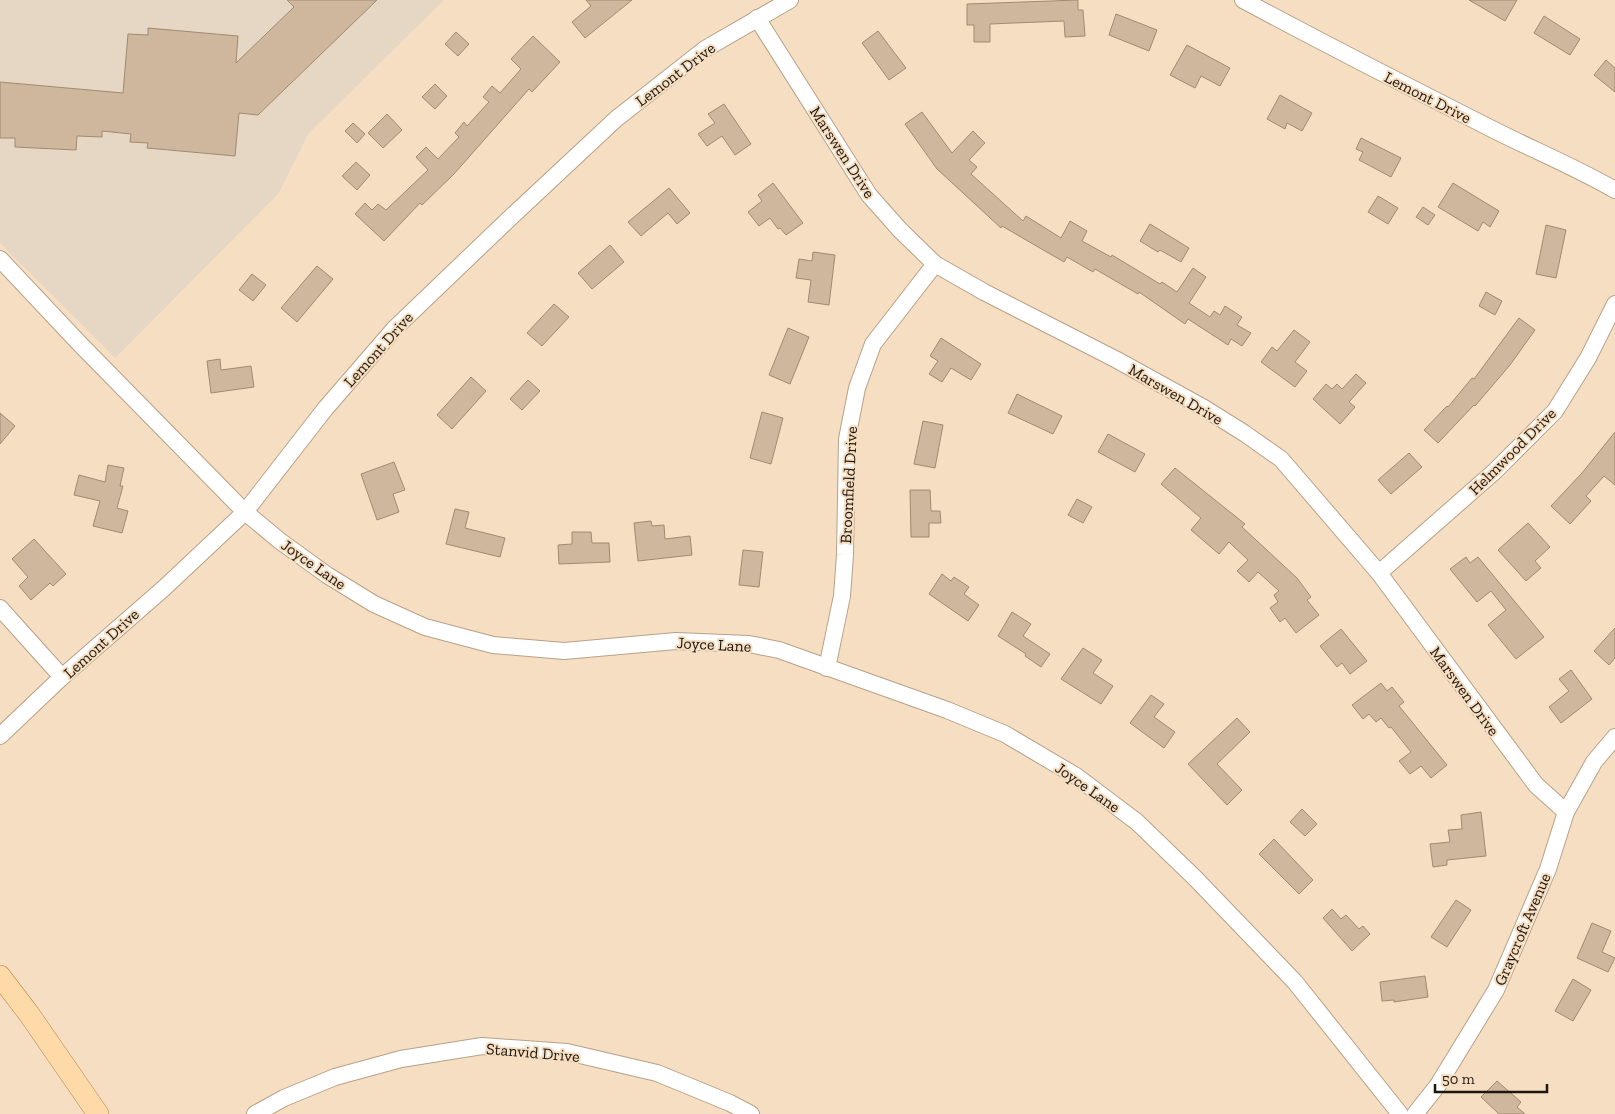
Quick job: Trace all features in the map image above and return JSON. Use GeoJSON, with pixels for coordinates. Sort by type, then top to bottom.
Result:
{"type":"FeatureCollection","features":[{"type":"Feature","properties":{"kind":"main road"},"geometry":{"type":"LineString","coordinates":[[0,976],[30,1014],[98,1114]]}},
{"type":"Feature","properties":{"kind":"street","name":"Lemont Drive"},"geometry":{"type":"LineString","coordinates":[[0,736],[62,677],[163,588],[245,512],[325,409],[395,328],[616,119],[705,49],[790,0]]}},
{"type":"Feature","properties":{"kind":"street","name":"Lemont Drive"},"geometry":{"type":"LineString","coordinates":[[1243,0],[1344,54],[1615,190]]}},
{"type":"Feature","properties":{"kind":"street","name":"Marswen Drive"},"geometry":{"type":"LineString","coordinates":[[757,18],[870,195],[900,230],[935,264],[984,292],[1117,360],[1204,408],[1281,459],[1379,573],[1531,778],[1566,812]]}},
{"type":"Feature","properties":{"kind":"street","name":"Joyce Lane"},"geometry":{"type":"LineString","coordinates":[[0,259],[86,350],[245,512],[280,541],[327,575],[374,604],[425,627],[493,645],[564,651],[676,641],[749,644],[779,650],[947,710],[1005,734],[1076,776],[1137,822],[1195,878],[1295,982],[1400,1114]]}},
{"type":"Feature","properties":{"kind":"street","name":"Broomfield Drive"},"geometry":{"type":"LineString","coordinates":[[827,668],[842,596],[845,555],[847,440],[857,388],[874,344],[935,264]]}},
{"type":"Feature","properties":{"kind":"street","name":"Helmwood Drive"},"geometry":{"type":"LineString","coordinates":[[1379,573],[1495,471],[1554,412],[1588,358],[1615,304]]}},
{"type":"Feature","properties":{"kind":"street"},"geometry":{"type":"LineString","coordinates":[[0,608],[62,677]]}},
{"type":"Feature","properties":{"kind":"street","name":"Graycroft Avenue"},"geometry":{"type":"LineString","coordinates":[[1415,1114],[1438,1085],[1496,990],[1548,869],[1566,812],[1594,762],[1615,737]]}},
{"type":"Feature","properties":{"kind":"street","name":"Stanvid Drive"},"geometry":{"type":"LineString","coordinates":[[255,1114],[284,1098],[335,1077],[401,1059],[482,1046],[567,1052],[657,1073],[730,1103],[751,1114]]}},
{"type":"Feature","properties":{"kind":"shaded area"},"geometry":{"type":"Polygon","coordinates":[[[0,0],[444,0],[308,134],[279,193],[115,358],[0,243],[0,0]]]}},
{"type":"Feature","properties":{"kind":"building"},"geometry":{"type":"Polygon","coordinates":[[[287,0],[377,0],[258,115],[239,113],[235,156],[147,148],[148,143],[130,142],[131,134],[102,131],[102,137],[77,136],[76,150],[15,147],[15,138],[0,138],[0,82],[123,93],[128,34],[148,35],[148,28],[238,36],[236,63],[294,7],[287,0]]]}},
{"type":"Feature","properties":{"kind":"building"},"geometry":{"type":"Polygon","coordinates":[[[586,0],[632,0],[585,38],[572,22],[591,6],[586,0]]]}},
{"type":"Feature","properties":{"kind":"building"},"geometry":{"type":"Polygon","coordinates":[[[1078,0],[1078,10],[1083,10],[1085,36],[1065,37],[1064,21],[990,24],[990,42],[974,42],[974,25],[967,25],[967,4],[1078,0]]]}},
{"type":"Feature","properties":{"kind":"building"},"geometry":{"type":"Polygon","coordinates":[[[1469,0],[1517,0],[1505,21],[1469,0]]]}},
{"type":"Feature","properties":{"kind":"building"},"geometry":{"type":"Polygon","coordinates":[[[1116,14],[1157,30],[1149,51],[1109,35],[1116,14]]]}},
{"type":"Feature","properties":{"kind":"building"},"geometry":{"type":"Polygon","coordinates":[[[1544,16],[1580,39],[1570,55],[1534,33],[1544,16]]]}},
{"type":"Feature","properties":{"kind":"building"},"geometry":{"type":"Polygon","coordinates":[[[878,31],[906,68],[889,80],[862,43],[878,31]]]}},
{"type":"Feature","properties":{"kind":"building"},"geometry":{"type":"Polygon","coordinates":[[[456,32],[469,44],[458,56],[445,44],[456,32]]]}},
{"type":"Feature","properties":{"kind":"building"},"geometry":{"type":"Polygon","coordinates":[[[533,36],[560,62],[532,92],[529,89],[454,174],[422,205],[420,203],[384,241],[355,214],[365,203],[372,210],[378,204],[386,210],[428,170],[416,157],[426,147],[438,159],[459,137],[455,133],[464,122],[467,126],[489,102],[483,97],[492,86],[500,93],[521,69],[511,59],[533,36]]]}},
{"type":"Feature","properties":{"kind":"building"},"geometry":{"type":"Polygon","coordinates":[[[1187,45],[1230,68],[1220,86],[1201,76],[1195,88],[1170,75],[1187,45]]]}},
{"type":"Feature","properties":{"kind":"building"},"geometry":{"type":"Polygon","coordinates":[[[1606,60],[1615,68],[1615,92],[1594,75],[1606,60]]]}},
{"type":"Feature","properties":{"kind":"building"},"geometry":{"type":"Polygon","coordinates":[[[435,84],[447,96],[435,109],[422,97],[435,84]]]}},
{"type":"Feature","properties":{"kind":"building"},"geometry":{"type":"Polygon","coordinates":[[[1280,95],[1312,113],[1302,131],[1287,123],[1285,129],[1267,119],[1280,95]]]}},
{"type":"Feature","properties":{"kind":"building"},"geometry":{"type":"Polygon","coordinates":[[[724,104],[751,144],[735,155],[722,136],[707,146],[698,134],[715,123],[708,114],[724,104]]]}},
{"type":"Feature","properties":{"kind":"building"},"geometry":{"type":"Polygon","coordinates":[[[922,112],[952,153],[973,131],[985,143],[969,160],[977,167],[971,174],[1023,221],[1026,216],[1061,238],[1070,221],[1087,231],[1082,241],[1111,257],[1112,255],[1177,292],[1193,268],[1206,277],[1189,303],[1210,317],[1214,311],[1220,315],[1225,306],[1242,317],[1237,325],[1251,333],[1242,346],[1231,339],[1228,345],[1188,319],[1185,324],[1139,292],[1138,294],[1095,269],[1093,272],[1067,257],[1064,262],[1002,226],[1001,228],[937,169],[905,124],[922,112]]]}},
{"type":"Feature","properties":{"kind":"building"},"geometry":{"type":"Polygon","coordinates":[[[387,114],[402,130],[383,148],[368,133],[387,114]]]}},
{"type":"Feature","properties":{"kind":"building"},"geometry":{"type":"Polygon","coordinates":[[[353,123],[365,134],[357,143],[345,131],[353,123]]]}},
{"type":"Feature","properties":{"kind":"building"},"geometry":{"type":"Polygon","coordinates":[[[1361,138],[1401,158],[1391,177],[1359,160],[1363,152],[1356,149],[1361,138]]]}},
{"type":"Feature","properties":{"kind":"building"},"geometry":{"type":"Polygon","coordinates":[[[356,162],[370,175],[357,190],[342,176],[356,162]]]}},
{"type":"Feature","properties":{"kind":"building"},"geometry":{"type":"Polygon","coordinates":[[[773,183],[803,223],[786,235],[780,228],[778,229],[770,218],[759,226],[748,212],[762,201],[758,195],[773,183]]]}},
{"type":"Feature","properties":{"kind":"building"},"geometry":{"type":"Polygon","coordinates":[[[1453,183],[1499,211],[1490,227],[1483,222],[1478,231],[1438,207],[1453,183]]]}},
{"type":"Feature","properties":{"kind":"building"},"geometry":{"type":"Polygon","coordinates":[[[669,188],[690,213],[677,224],[668,213],[641,236],[628,222],[669,188]]]}},
{"type":"Feature","properties":{"kind":"building"},"geometry":{"type":"Polygon","coordinates":[[[1378,196],[1398,208],[1388,224],[1368,212],[1378,196]]]}},
{"type":"Feature","properties":{"kind":"building"},"geometry":{"type":"Polygon","coordinates":[[[1423,207],[1435,215],[1428,225],[1416,217],[1423,207]]]}},
{"type":"Feature","properties":{"kind":"building"},"geometry":{"type":"Polygon","coordinates":[[[1150,224],[1189,248],[1181,262],[1160,250],[1158,252],[1140,241],[1150,224]]]}},
{"type":"Feature","properties":{"kind":"building"},"geometry":{"type":"Polygon","coordinates":[[[1546,225],[1566,230],[1556,278],[1536,274],[1546,225]]]}},
{"type":"Feature","properties":{"kind":"building"},"geometry":{"type":"Polygon","coordinates":[[[610,245],[624,262],[592,289],[578,273],[610,245]]]}},
{"type":"Feature","properties":{"kind":"building"},"geometry":{"type":"Polygon","coordinates":[[[813,252],[835,255],[829,305],[808,302],[811,280],[796,278],[799,259],[812,261],[813,252]]]}},
{"type":"Feature","properties":{"kind":"building"},"geometry":{"type":"Polygon","coordinates":[[[317,266],[333,279],[297,322],[281,308],[317,266]]]}},
{"type":"Feature","properties":{"kind":"building"},"geometry":{"type":"Polygon","coordinates":[[[252,274],[266,285],[253,301],[239,290],[252,274]]]}},
{"type":"Feature","properties":{"kind":"building"},"geometry":{"type":"Polygon","coordinates":[[[1486,292],[1502,301],[1495,315],[1479,306],[1486,292]]]}},
{"type":"Feature","properties":{"kind":"building"},"geometry":{"type":"Polygon","coordinates":[[[554,304],[569,317],[542,346],[527,333],[554,304]]]}},
{"type":"Feature","properties":{"kind":"building"},"geometry":{"type":"Polygon","coordinates":[[[1519,318],[1535,330],[1510,365],[1475,406],[1438,443],[1424,430],[1448,407],[1472,378],[1474,379],[1519,318]]]}},
{"type":"Feature","properties":{"kind":"building"},"geometry":{"type":"Polygon","coordinates":[[[788,328],[809,337],[790,384],[769,375],[788,328]]]}},
{"type":"Feature","properties":{"kind":"building"},"geometry":{"type":"Polygon","coordinates":[[[1294,330],[1310,342],[1295,362],[1307,371],[1295,387],[1261,362],[1272,347],[1277,351],[1294,330]]]}},
{"type":"Feature","properties":{"kind":"building"},"geometry":{"type":"Polygon","coordinates":[[[941,338],[981,364],[971,380],[951,368],[942,382],[929,374],[938,361],[930,356],[941,338]]]}},
{"type":"Feature","properties":{"kind":"building"},"geometry":{"type":"Polygon","coordinates":[[[220,359],[221,370],[251,366],[254,387],[211,393],[207,361],[220,359]]]}},
{"type":"Feature","properties":{"kind":"building"},"geometry":{"type":"Polygon","coordinates":[[[1356,374],[1366,383],[1349,402],[1355,407],[1340,424],[1313,399],[1326,384],[1332,389],[1337,384],[1342,389],[1356,374]]]}},
{"type":"Feature","properties":{"kind":"building"},"geometry":{"type":"Polygon","coordinates":[[[471,377],[486,391],[452,429],[437,415],[471,377]]]}},
{"type":"Feature","properties":{"kind":"building"},"geometry":{"type":"Polygon","coordinates":[[[528,380],[540,391],[522,410],[510,399],[528,380]]]}},
{"type":"Feature","properties":{"kind":"building"},"geometry":{"type":"Polygon","coordinates":[[[1017,394],[1062,416],[1053,434],[1008,413],[1017,394]]]}},
{"type":"Feature","properties":{"kind":"building"},"geometry":{"type":"Polygon","coordinates":[[[762,412],[783,418],[771,464],[750,458],[762,412]]]}},
{"type":"Feature","properties":{"kind":"building"},"geometry":{"type":"Polygon","coordinates":[[[0,413],[15,426],[0,444],[0,413]]]}},
{"type":"Feature","properties":{"kind":"building"},"geometry":{"type":"Polygon","coordinates":[[[923,421],[943,425],[935,468],[914,464],[923,421]]]}},
{"type":"Feature","properties":{"kind":"building"},"geometry":{"type":"Polygon","coordinates":[[[1615,432],[1615,485],[1604,476],[1586,496],[1591,501],[1570,524],[1551,506],[1582,473],[1615,432]]]}},
{"type":"Feature","properties":{"kind":"building"},"geometry":{"type":"Polygon","coordinates":[[[1108,434],[1145,454],[1135,472],[1098,452],[1108,434]]]}},
{"type":"Feature","properties":{"kind":"building"},"geometry":{"type":"Polygon","coordinates":[[[1409,453],[1422,467],[1391,494],[1378,480],[1409,453]]]}},
{"type":"Feature","properties":{"kind":"building"},"geometry":{"type":"Polygon","coordinates":[[[394,462],[405,490],[393,494],[399,512],[377,520],[361,474],[394,462]]]}},
{"type":"Feature","properties":{"kind":"building"},"geometry":{"type":"Polygon","coordinates":[[[108,465],[124,468],[120,486],[123,486],[117,508],[128,511],[122,533],[93,526],[100,501],[74,495],[79,475],[105,482],[108,465]]]}},
{"type":"Feature","properties":{"kind":"building"},"geometry":{"type":"Polygon","coordinates":[[[1175,468],[1245,524],[1242,527],[1297,578],[1311,597],[1307,600],[1319,615],[1296,633],[1285,618],[1280,622],[1270,608],[1278,602],[1274,595],[1279,591],[1258,572],[1249,582],[1237,571],[1248,560],[1229,542],[1219,554],[1191,530],[1201,518],[1161,484],[1175,468]]]}},
{"type":"Feature","properties":{"kind":"building"},"geometry":{"type":"Polygon","coordinates":[[[910,490],[930,490],[931,511],[940,511],[941,523],[929,523],[929,537],[911,537],[910,490]]]}},
{"type":"Feature","properties":{"kind":"building"},"geometry":{"type":"Polygon","coordinates":[[[1077,499],[1092,507],[1083,523],[1068,515],[1077,499]]]}},
{"type":"Feature","properties":{"kind":"building"},"geometry":{"type":"Polygon","coordinates":[[[455,509],[469,512],[465,528],[505,538],[500,557],[446,544],[455,509]]]}},
{"type":"Feature","properties":{"kind":"building"},"geometry":{"type":"Polygon","coordinates":[[[651,521],[652,526],[664,525],[665,539],[690,536],[692,555],[638,561],[634,523],[651,521]]]}},
{"type":"Feature","properties":{"kind":"building"},"geometry":{"type":"Polygon","coordinates":[[[1528,523],[1550,547],[1535,561],[1541,568],[1526,581],[1498,550],[1528,523]]]}},
{"type":"Feature","properties":{"kind":"building"},"geometry":{"type":"Polygon","coordinates":[[[572,532],[591,532],[592,543],[609,543],[610,562],[559,564],[558,545],[572,544],[572,532]]]}},
{"type":"Feature","properties":{"kind":"building"},"geometry":{"type":"Polygon","coordinates":[[[34,539],[66,574],[53,586],[50,583],[31,600],[19,586],[28,577],[12,559],[34,539]]]}},
{"type":"Feature","properties":{"kind":"building"},"geometry":{"type":"Polygon","coordinates":[[[743,550],[763,552],[759,587],[739,585],[743,550]]]}},
{"type":"Feature","properties":{"kind":"building"},"geometry":{"type":"Polygon","coordinates":[[[1466,557],[1470,563],[1478,557],[1544,637],[1516,659],[1488,625],[1506,610],[1491,591],[1477,602],[1450,569],[1466,557]]]}},
{"type":"Feature","properties":{"kind":"building"},"geometry":{"type":"Polygon","coordinates":[[[942,574],[951,581],[954,577],[969,587],[964,594],[979,605],[968,621],[929,594],[942,574]]]}},
{"type":"Feature","properties":{"kind":"building"},"geometry":{"type":"Polygon","coordinates":[[[1012,612],[1031,624],[1023,636],[1050,654],[1041,667],[1025,656],[1026,654],[998,636],[1012,612]]]}},
{"type":"Feature","properties":{"kind":"building"},"geometry":{"type":"Polygon","coordinates":[[[1615,628],[1615,658],[1609,665],[1594,651],[1615,628]]]}},
{"type":"Feature","properties":{"kind":"building"},"geometry":{"type":"Polygon","coordinates":[[[1341,629],[1367,661],[1350,674],[1342,663],[1337,667],[1320,646],[1341,629]]]}},
{"type":"Feature","properties":{"kind":"building"},"geometry":{"type":"Polygon","coordinates":[[[1083,648],[1102,660],[1093,673],[1113,686],[1101,704],[1061,679],[1083,648]]]}},
{"type":"Feature","properties":{"kind":"building"},"geometry":{"type":"Polygon","coordinates":[[[1571,670],[1592,699],[1561,723],[1549,707],[1569,691],[1559,679],[1571,670]]]}},
{"type":"Feature","properties":{"kind":"building"},"geometry":{"type":"Polygon","coordinates":[[[1381,683],[1387,691],[1392,687],[1404,702],[1399,706],[1447,765],[1431,778],[1421,766],[1410,774],[1399,761],[1411,752],[1391,727],[1389,728],[1381,718],[1376,722],[1369,714],[1363,719],[1352,705],[1381,683]]]}},
{"type":"Feature","properties":{"kind":"building"},"geometry":{"type":"Polygon","coordinates":[[[1151,695],[1164,704],[1154,717],[1175,732],[1164,748],[1130,723],[1151,695]]]}},
{"type":"Feature","properties":{"kind":"building"},"geometry":{"type":"Polygon","coordinates":[[[1237,718],[1250,732],[1217,764],[1242,790],[1227,805],[1188,764],[1237,718]]]}},
{"type":"Feature","properties":{"kind":"building"},"geometry":{"type":"Polygon","coordinates":[[[1302,809],[1317,824],[1305,836],[1290,822],[1302,809]]]}},
{"type":"Feature","properties":{"kind":"building"},"geometry":{"type":"Polygon","coordinates":[[[1481,812],[1486,856],[1447,860],[1447,865],[1433,867],[1430,844],[1450,842],[1448,830],[1462,829],[1461,815],[1481,812]]]}},
{"type":"Feature","properties":{"kind":"building"},"geometry":{"type":"Polygon","coordinates":[[[1274,839],[1313,880],[1299,894],[1259,854],[1274,839]]]}},
{"type":"Feature","properties":{"kind":"building"},"geometry":{"type":"Polygon","coordinates":[[[1456,900],[1471,910],[1447,947],[1431,937],[1456,900]]]}},
{"type":"Feature","properties":{"kind":"building"},"geometry":{"type":"Polygon","coordinates":[[[1332,909],[1341,919],[1346,915],[1359,929],[1363,926],[1370,934],[1352,951],[1323,918],[1332,909]]]}},
{"type":"Feature","properties":{"kind":"building"},"geometry":{"type":"Polygon","coordinates":[[[1592,923],[1611,931],[1602,952],[1615,958],[1608,972],[1577,958],[1592,923]]]}},
{"type":"Feature","properties":{"kind":"building"},"geometry":{"type":"Polygon","coordinates":[[[1425,976],[1428,997],[1394,1002],[1394,1000],[1382,1001],[1380,982],[1425,976]]]}},
{"type":"Feature","properties":{"kind":"building"},"geometry":{"type":"Polygon","coordinates":[[[1573,979],[1591,990],[1573,1021],[1555,1011],[1573,979]]]}},
{"type":"Feature","properties":{"kind":"building"},"geometry":{"type":"Polygon","coordinates":[[[1497,1081],[1521,1102],[1517,1107],[1525,1114],[1499,1114],[1481,1097],[1497,1081]]]}}]}
